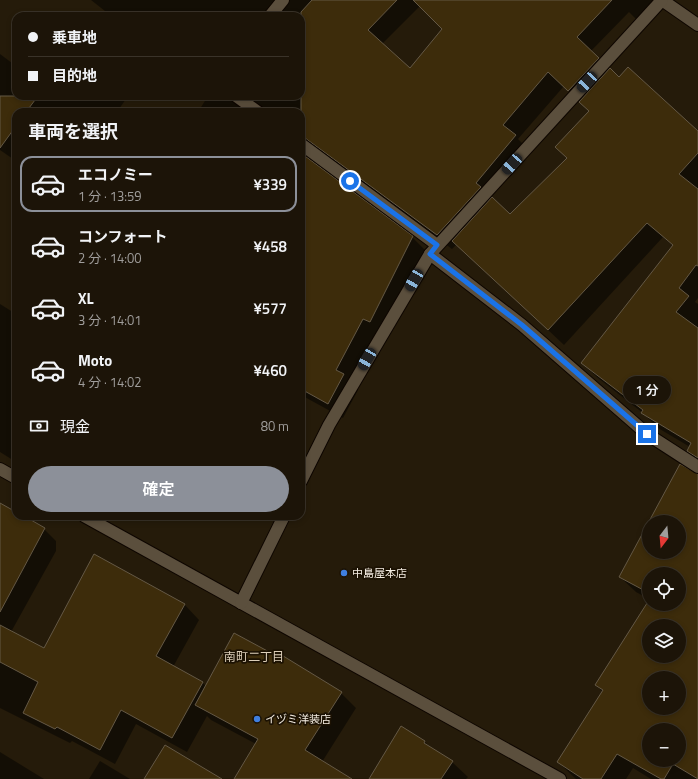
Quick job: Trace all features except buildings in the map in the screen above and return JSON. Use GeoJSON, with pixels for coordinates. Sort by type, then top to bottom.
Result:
{"type":"FeatureCollection","features":[{"type":"Feature","properties":{"kind":"street"},"geometry":{"type":"LineString","coordinates":[[273,12],[283,0]]}},
{"type":"Feature","properties":{"kind":"street"},"geometry":{"type":"LineString","coordinates":[[305,473],[329,425],[433,250],[662,0],[698,25]]}},
{"type":"Feature","properties":{"kind":"street"},"geometry":{"type":"LineString","coordinates":[[242,100],[252,108]]}},
{"type":"Feature","properties":{"kind":"street"},"geometry":{"type":"LineString","coordinates":[[305,147],[433,250],[647,434],[698,467]]}},
{"type":"Feature","properties":{"kind":"street"},"geometry":{"type":"LineString","coordinates":[[0,469],[12,476]]}},
{"type":"Feature","properties":{"kind":"street"},"geometry":{"type":"LineString","coordinates":[[91,520],[560,779]]}},
{"type":"Feature","properties":{"kind":"street"},"geometry":{"type":"LineString","coordinates":[[242,603],[282,520]]}},
{"type":"Feature","properties":{"kind":"place","name":"中島屋本店"},"geometry":{"type":"Point","coordinates":[344,573]}},
{"type":"Feature","properties":{"kind":"place","name":"イヅミ洋装店"},"geometry":{"type":"Point","coordinates":[257,719]}},
{"type":"Feature","properties":{"kind":"district","name":"南町二丁目"},"geometry":{"type":"Point","coordinates":[254,656]}},
{"type":"Feature","properties":{"kind":"route"},"geometry":{"type":"LineString","coordinates":[[350,181],[437,245],[430,254],[522,325],[647,434]]}}]}
